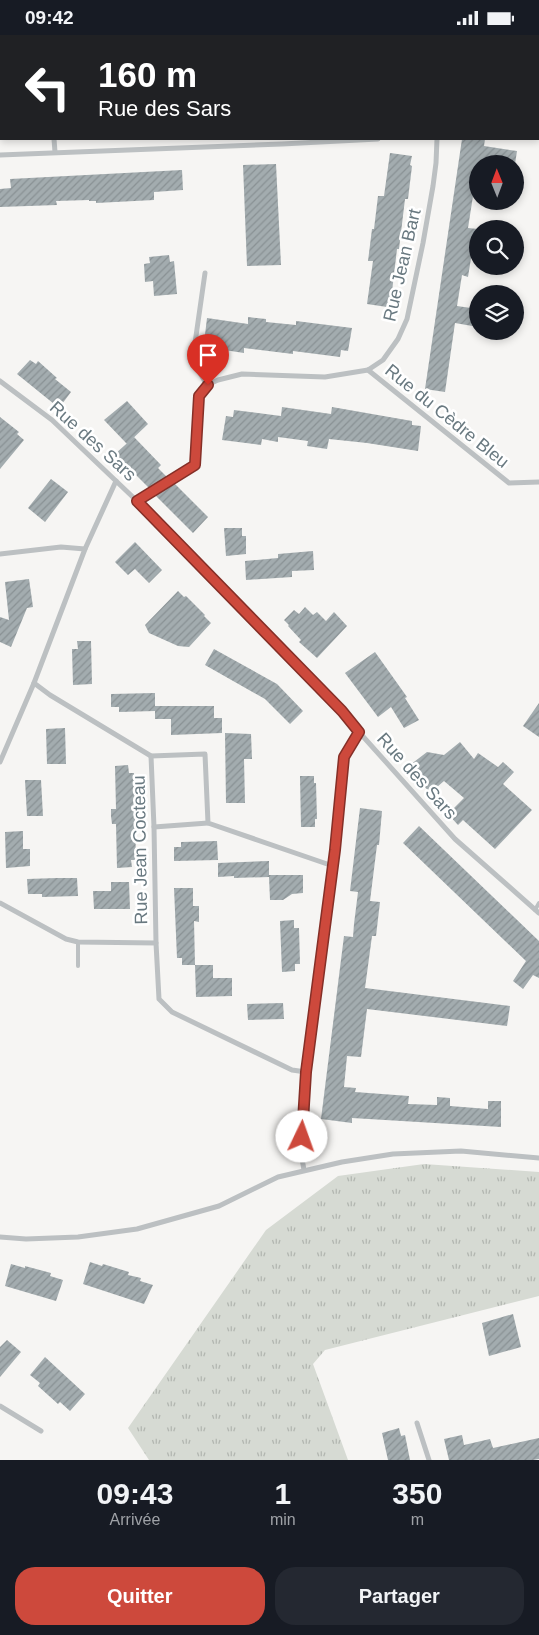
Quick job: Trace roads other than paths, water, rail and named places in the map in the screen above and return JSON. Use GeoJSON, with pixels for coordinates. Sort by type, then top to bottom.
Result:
{"type":"FeatureCollection","features":[{"type":"Feature","properties":{"kind":"street"},"geometry":{"type":"LineString","coordinates":[[54,140],[56,153]]}},
{"type":"Feature","properties":{"kind":"street"},"geometry":{"type":"LineString","coordinates":[[0,155],[359,140]]}},
{"type":"Feature","properties":{"kind":"street","name":"Rue Jean Bart"},"geometry":{"type":"LineString","coordinates":[[368,370],[383,359],[398,339],[406,319],[423,243],[433,186],[437,140]]}},
{"type":"Feature","properties":{"kind":"street"},"geometry":{"type":"LineString","coordinates":[[205,273],[194,343],[200,373],[208,385]]}},
{"type":"Feature","properties":{"kind":"street"},"geometry":{"type":"LineString","coordinates":[[137,501],[195,465],[199,396],[208,385],[218,380],[242,374],[325,377],[368,370]]}},
{"type":"Feature","properties":{"kind":"street","name":"Rue du Cèdre Bleu"},"geometry":{"type":"LineString","coordinates":[[368,370],[509,483],[539,482]]}},
{"type":"Feature","properties":{"kind":"street","name":"Rue des Sars"},"geometry":{"type":"LineString","coordinates":[[0,381],[52,420],[137,501],[342,711],[455,839],[537,911]]}},
{"type":"Feature","properties":{"kind":"street"},"geometry":{"type":"LineString","coordinates":[[0,762],[34,683],[85,549],[116,481]]}},
{"type":"Feature","properties":{"kind":"street"},"geometry":{"type":"LineString","coordinates":[[0,554],[61,547],[85,549]]}},
{"type":"Feature","properties":{"kind":"street"},"geometry":{"type":"LineString","coordinates":[[34,683],[50,695],[151,756],[205,754],[208,823]]}},
{"type":"Feature","properties":{"kind":"street"},"geometry":{"type":"LineString","coordinates":[[304,1170],[301,1153],[306,1072],[333,866],[344,757],[359,732]]}},
{"type":"Feature","properties":{"kind":"street","name":"Rue Jean Cocteau"},"geometry":{"type":"LineString","coordinates":[[151,756],[159,999],[172,1012],[292,1070],[306,1072]]}},
{"type":"Feature","properties":{"kind":"street"},"geometry":{"type":"LineString","coordinates":[[154,827],[208,823],[333,866]]}},
{"type":"Feature","properties":{"kind":"street"},"geometry":{"type":"LineString","coordinates":[[0,903],[66,939],[78,943],[156,943]]}},
{"type":"Feature","properties":{"kind":"street"},"geometry":{"type":"LineString","coordinates":[[0,1237],[26,1239],[78,1237],[137,1229],[219,1206],[278,1177],[342,1162],[393,1154],[461,1151],[539,1157]]}},
{"type":"Feature","properties":{"kind":"street"},"geometry":{"type":"LineString","coordinates":[[0,1406],[41,1431]]}},
{"type":"Feature","properties":{"kind":"street"},"geometry":{"type":"LineString","coordinates":[[417,1423],[429,1460]]}},
{"type":"Feature","properties":{"kind":"lane"},"geometry":{"type":"LineString","coordinates":[[537,911],[539,903]]}},
{"type":"Feature","properties":{"kind":"lane"},"geometry":{"type":"LineString","coordinates":[[78,943],[78,966]]}}]}
